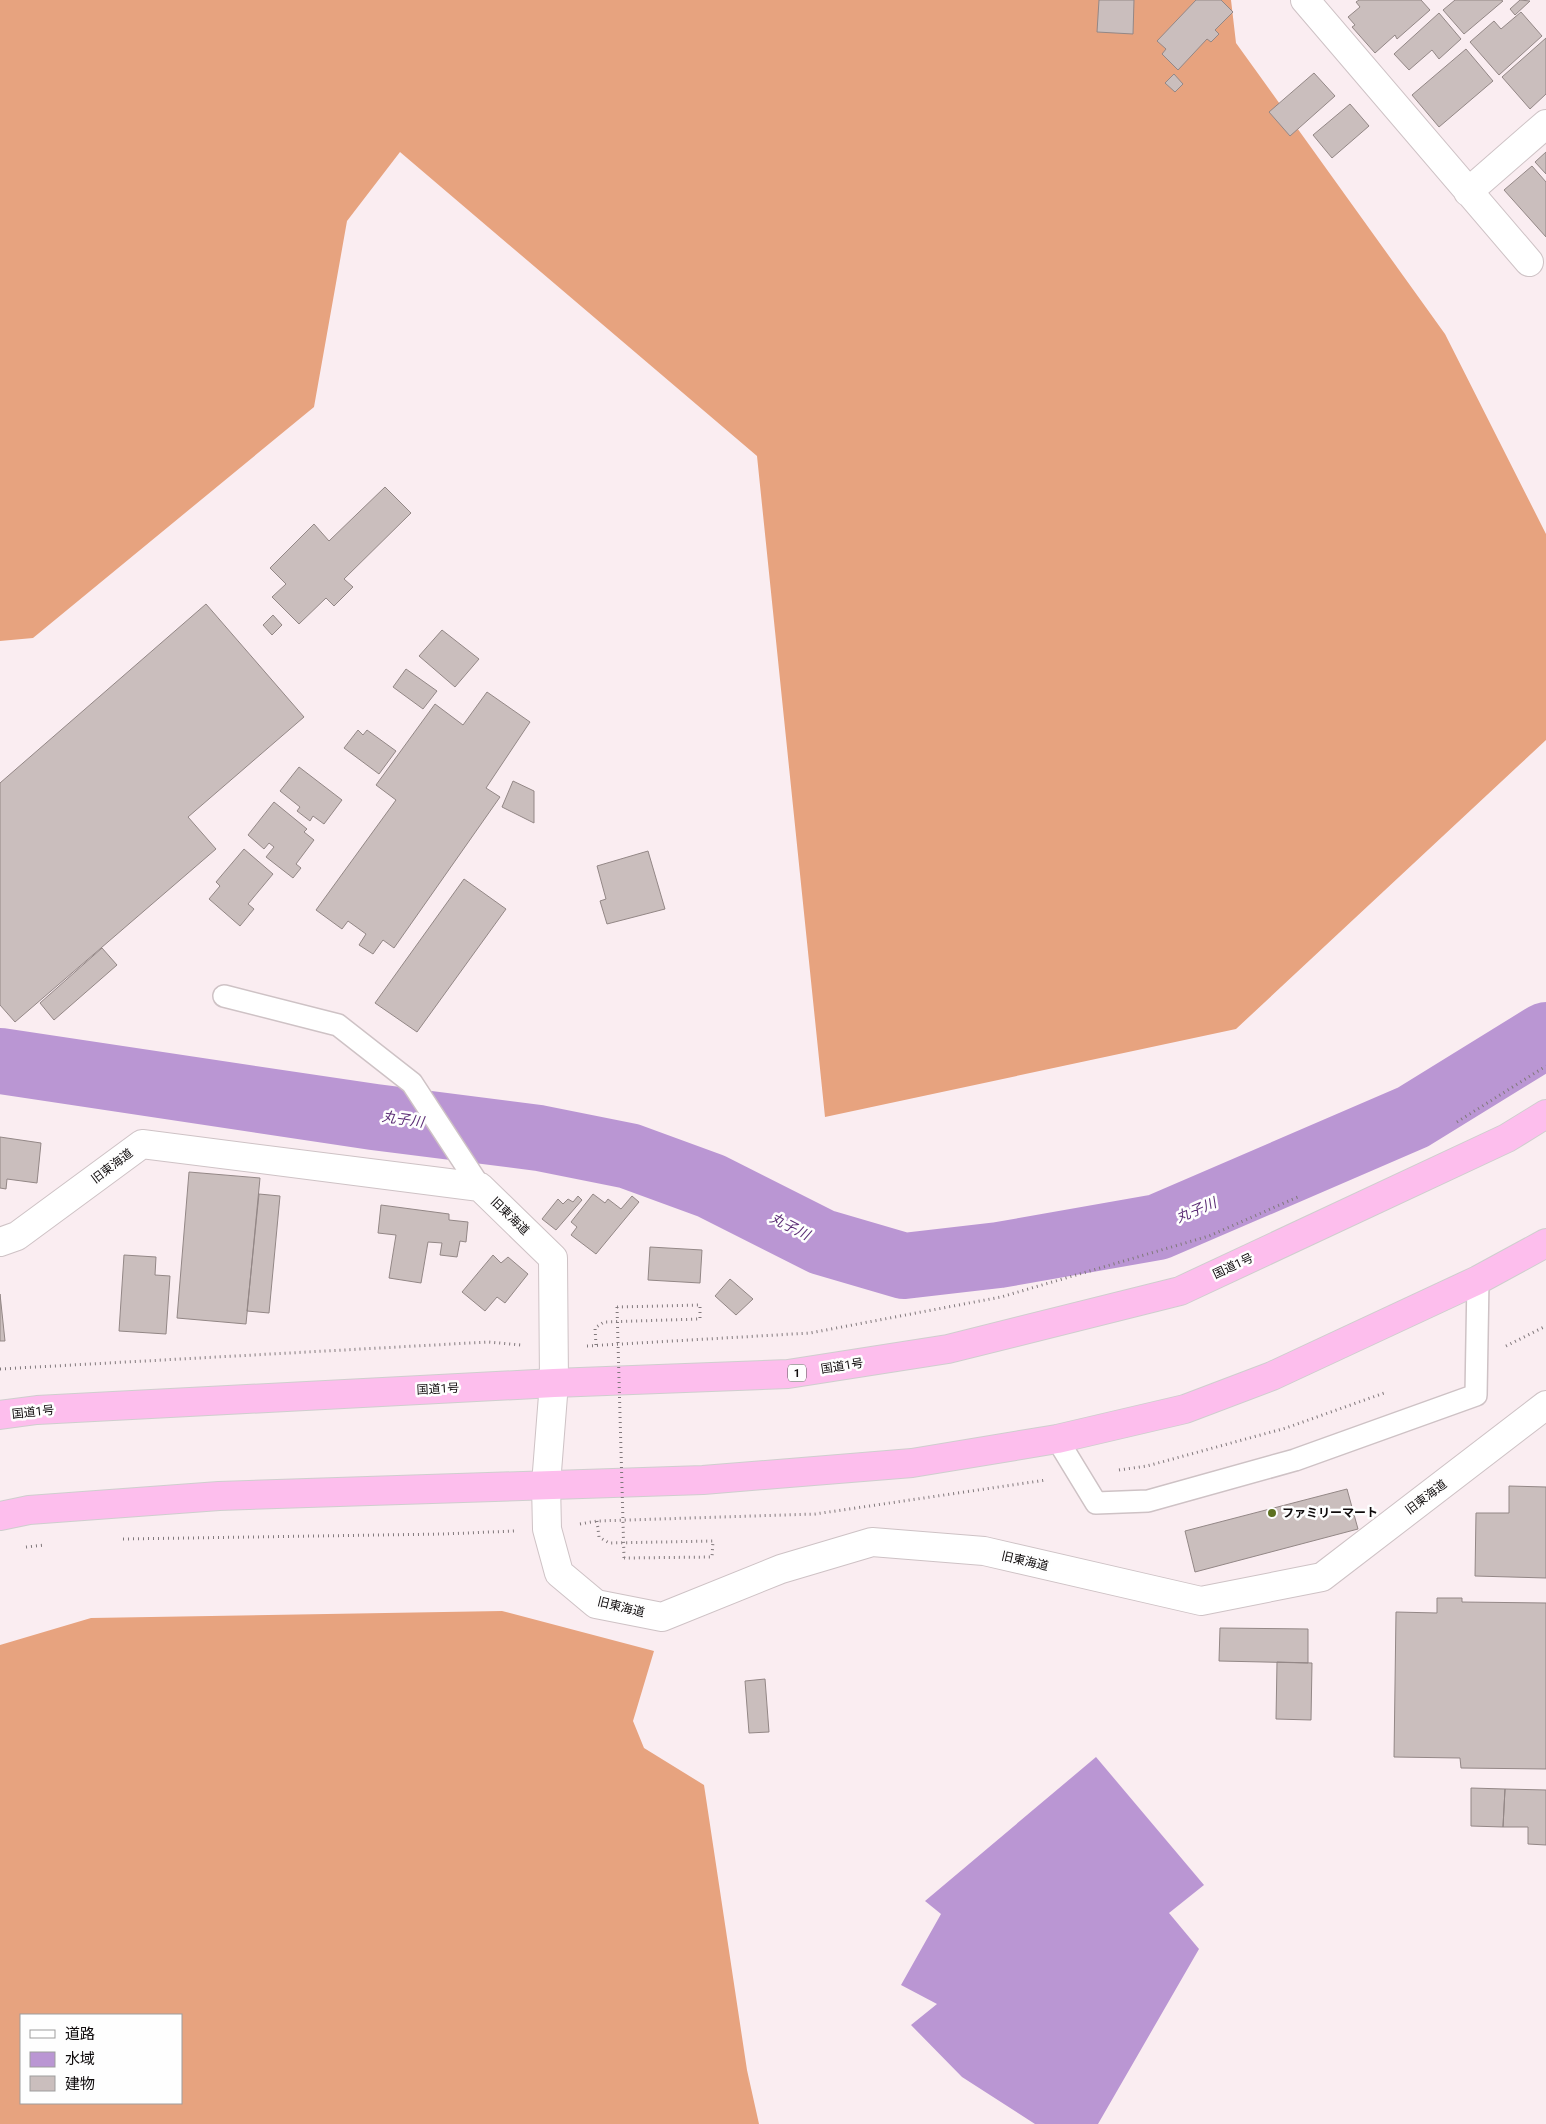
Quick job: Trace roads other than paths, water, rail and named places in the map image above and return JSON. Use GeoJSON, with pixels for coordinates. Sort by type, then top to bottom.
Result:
{"type":"FeatureCollection","features":[{"type":"Feature","properties":{"kind":"highway","name":"国道1号"},"geometry":{"type":"LineString","coordinates":[[0,1415],[37,1410],[554,1383],[788,1374],[948,1349],[1180,1291],[1507,1138],[1546,1114]]}},
{"type":"Feature","properties":{"kind":"highway"},"geometry":{"type":"LineString","coordinates":[[0,1516],[29,1510],[219,1496],[703,1480],[912,1463],[1057,1439],[1185,1408],[1272,1376],[1478,1280],[1546,1243]]}},
{"type":"Feature","properties":{"kind":"street"},"geometry":{"type":"LineString","coordinates":[[1304,0],[1529,262]]}},
{"type":"Feature","properties":{"kind":"street"},"geometry":{"type":"LineString","coordinates":[[1468,192],[1546,124]]}},
{"type":"Feature","properties":{"kind":"street","name":"旧東海道"},"geometry":{"type":"LineString","coordinates":[[0,1242],[18,1236],[142,1144],[472,1176],[553,1258],[554,1383],[546,1484],[547,1529],[559,1573],[596,1604],[662,1617],[781,1569],[872,1542],[984,1551],[1201,1601],[1322,1577],[1546,1406]]}},
{"type":"Feature","properties":{"kind":"lane"},"geometry":{"type":"LineString","coordinates":[[224,996],[338,1025],[412,1083],[472,1176]]}},
{"type":"Feature","properties":{"kind":"lane"},"geometry":{"type":"LineString","coordinates":[[1057,1439],[1096,1502],[1148,1501],[1295,1460],[1476,1395],[1478,1280]]}},
{"type":"Feature","properties":{"kind":"water"},"geometry":{"type":"Polygon","coordinates":[[[1096,1757],[1204,1885],[1169,1913],[1199,1949],[1098,2124],[1035,2124],[962,2077],[911,2025],[937,2004],[901,1985],[941,1914],[925,1901],[1096,1757]]]}},
{"type":"Feature","properties":{"kind":"waterway","name":"丸子川"},"geometry":{"type":"LineString","coordinates":[[0,1061],[374,1117],[539,1138],[629,1156],[711,1186],[822,1242],[904,1266],[999,1255],[1158,1227],[1413,1117],[1546,1035]]}},
{"type":"Feature","properties":{"kind":"place","name":"ファミリーマート"},"geometry":{"type":"Point","coordinates":[1272,1513]}}]}
